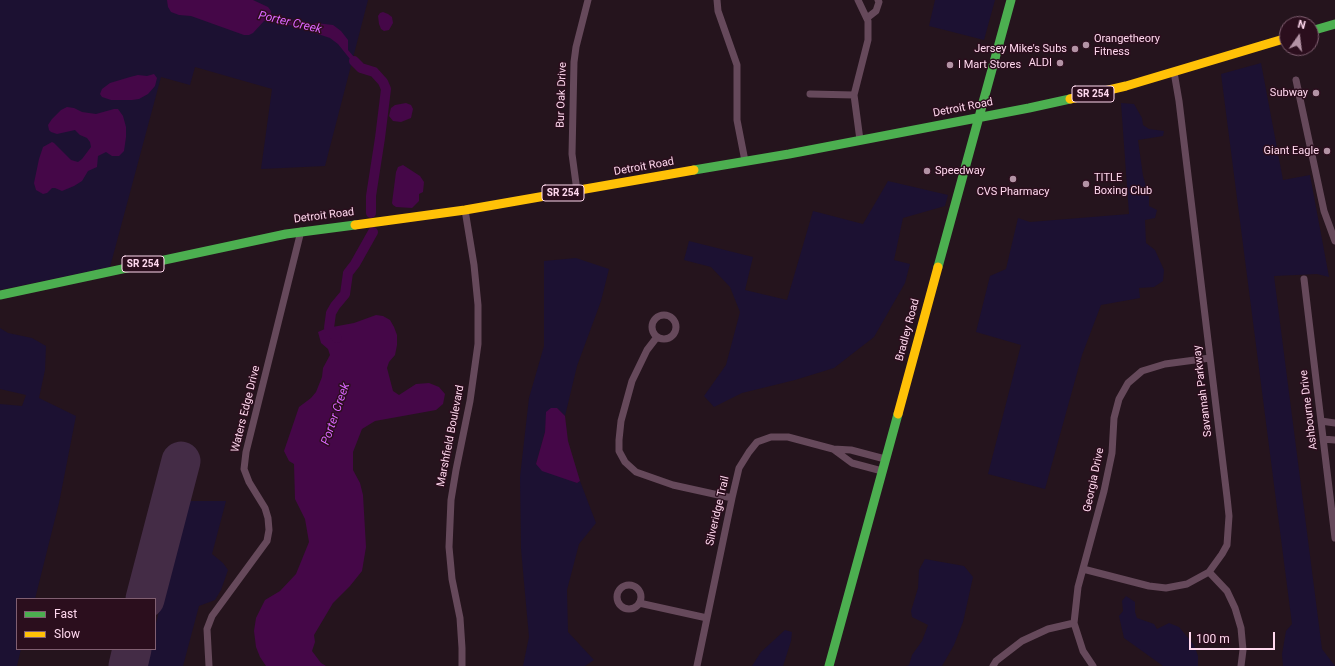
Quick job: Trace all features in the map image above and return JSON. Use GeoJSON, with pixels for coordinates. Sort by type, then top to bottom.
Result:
{"type":"FeatureCollection","features":[{"type":"Feature","properties":{"kind":"main road","name":"Bradley Road"},"geometry":{"type":"LineString","coordinates":[[829,666],[1011,0]]}},
{"type":"Feature","properties":{"kind":"main road"},"geometry":{"type":"LineString","coordinates":[[1319,29],[1335,24]]}},
{"type":"Feature","properties":{"kind":"main road","name":"Detroit Road"},"geometry":{"type":"LineString","coordinates":[[0,294],[242,242],[301,231],[465,210],[745,161],[979,117],[1103,91],[1174,72],[1219,57],[1279,40]]}},
{"type":"Feature","properties":{"kind":"street","name":"Bur Oak Drive"},"geometry":{"type":"LineString","coordinates":[[577,191],[572,154],[574,62],[588,0]]}},
{"type":"Feature","properties":{"kind":"street"},"geometry":{"type":"LineString","coordinates":[[717,0],[718,11],[737,65],[737,120],[745,161]]}},
{"type":"Feature","properties":{"kind":"street"},"geometry":{"type":"LineString","coordinates":[[858,0],[868,21],[868,40],[854,95],[860,140]]}},
{"type":"Feature","properties":{"kind":"street"},"geometry":{"type":"LineString","coordinates":[[867,18],[876,11],[879,2],[878,0]]}},
{"type":"Feature","properties":{"kind":"street","name":"Savannah Parkway"},"geometry":{"type":"LineString","coordinates":[[1083,569],[1149,586],[1166,588],[1187,584],[1209,572],[1227,545],[1229,516],[1180,107],[1174,72]]}},
{"type":"Feature","properties":{"kind":"street"},"geometry":{"type":"LineString","coordinates":[[1296,80],[1324,212],[1335,241]]}},
{"type":"Feature","properties":{"kind":"street"},"geometry":{"type":"LineString","coordinates":[[810,94],[854,95]]}},
{"type":"Feature","properties":{"kind":"street","name":"Marshfield Boulevard"},"geometry":{"type":"LineString","coordinates":[[462,666],[460,618],[452,579],[450,547],[451,500],[470,401],[478,344],[478,304],[474,265],[465,210]]}},
{"type":"Feature","properties":{"kind":"street","name":"Waters Edge Drive"},"geometry":{"type":"LineString","coordinates":[[209,666],[207,629],[212,616],[266,541],[269,530],[265,508],[249,482],[244,469],[246,452],[301,231]]}},
{"type":"Feature","properties":{"kind":"street","name":"Ashbourne Drive"},"geometry":{"type":"LineString","coordinates":[[1304,279],[1335,538]]}},
{"type":"Feature","properties":{"kind":"street"},"geometry":{"type":"LineString","coordinates":[[657,338],[647,350],[632,381],[621,421],[619,440],[620,451],[625,462],[636,472],[673,485],[732,498]]}},
{"type":"Feature","properties":{"kind":"street","name":"Georgia Drive"},"geometry":{"type":"LineString","coordinates":[[1093,666],[1083,651],[1074,623],[1078,587],[1104,491],[1112,453],[1114,418],[1119,399],[1128,383],[1142,371],[1165,364],[1210,358]]}},
{"type":"Feature","properties":{"kind":"street"},"geometry":{"type":"LineString","coordinates":[[1321,422],[1335,423]]}},
{"type":"Feature","properties":{"kind":"street","name":"Silveridge Trail"},"geometry":{"type":"LineString","coordinates":[[697,666],[732,498],[740,468],[749,452],[757,442],[771,437],[788,437],[833,449],[852,450],[885,459]]}},
{"type":"Feature","properties":{"kind":"street"},"geometry":{"type":"LineString","coordinates":[[1323,439],[1335,440]]}},
{"type":"Feature","properties":{"kind":"street","name":"Silveridge Trail"},"geometry":{"type":"LineString","coordinates":[[833,449],[855,464],[882,471]]}},
{"type":"Feature","properties":{"kind":"street"},"geometry":{"type":"LineString","coordinates":[[1209,572],[1227,591],[1235,608],[1241,628],[1243,650],[1241,666]]}},
{"type":"Feature","properties":{"kind":"street"},"geometry":{"type":"LineString","coordinates":[[639,603],[707,618]]}},
{"type":"Feature","properties":{"kind":"street"},"geometry":{"type":"LineString","coordinates":[[993,666],[1022,641],[1048,629],[1074,623]]}},
{"type":"Feature","properties":{"kind":"shaded area"},"geometry":{"type":"Polygon","coordinates":[[[0,0],[368,0],[325,166],[261,169],[272,89],[195,67],[190,85],[161,77],[110,267],[0,290],[0,0]]]}},
{"type":"Feature","properties":{"kind":"shaded area"},"geometry":{"type":"Polygon","coordinates":[[[935,0],[995,0],[984,40],[929,26],[935,0]]]}},
{"type":"Feature","properties":{"kind":"shaded area"},"geometry":{"type":"Polygon","coordinates":[[[1261,63],[1283,180],[1310,175],[1329,277],[1317,274],[1274,276],[1322,649],[1335,666],[1283,666],[1282,654],[1286,631],[1292,624],[1221,74],[1261,63]]]}},
{"type":"Feature","properties":{"kind":"shaded area"},"geometry":{"type":"Polygon","coordinates":[[[1121,103],[1134,104],[1142,118],[1143,125],[1149,129],[1164,131],[1163,136],[1138,140],[1143,176],[1149,196],[1149,206],[1157,210],[1155,218],[1145,220],[1146,243],[1155,250],[1164,270],[1163,281],[1154,287],[1139,288],[1140,298],[1101,305],[1082,355],[1045,489],[988,474],[1021,345],[976,332],[990,276],[1006,269],[1018,218],[1030,222],[1129,214],[1121,103]]]}},
{"type":"Feature","properties":{"kind":"shaded area"},"geometry":{"type":"Polygon","coordinates":[[[888,181],[948,195],[945,206],[903,218],[894,260],[910,264],[905,283],[874,337],[834,368],[795,380],[742,393],[714,407],[704,396],[726,365],[740,312],[730,287],[711,267],[684,260],[689,241],[753,257],[745,290],[787,300],[813,211],[863,224],[888,181]]]}},
{"type":"Feature","properties":{"kind":"shaded area"},"geometry":{"type":"Polygon","coordinates":[[[576,258],[609,269],[601,301],[577,366],[565,416],[557,408],[547,412],[545,432],[536,464],[577,483],[580,481],[596,523],[579,544],[567,590],[568,632],[594,660],[585,666],[523,666],[529,637],[521,549],[520,477],[529,398],[544,346],[544,261],[576,258]]]}},
{"type":"Feature","properties":{"kind":"shaded area"},"geometry":{"type":"Polygon","coordinates":[[[0,328],[8,333],[32,338],[46,346],[45,370],[39,398],[76,416],[59,503],[35,598],[16,598],[16,650],[21,650],[17,666],[0,666],[0,404],[22,406],[26,395],[0,389],[0,328]]]}},
{"type":"Feature","properties":{"kind":"shaded area"},"geometry":{"type":"Polygon","coordinates":[[[187,501],[226,501],[212,554],[223,563],[228,570],[221,590],[215,600],[199,606],[183,666],[145,666],[149,650],[156,650],[156,623],[187,501]]]}},
{"type":"Feature","properties":{"kind":"shaded area"},"geometry":{"type":"Polygon","coordinates":[[[925,559],[964,566],[973,577],[963,622],[954,645],[942,666],[906,666],[909,665],[912,655],[922,641],[928,625],[912,617],[911,611],[918,588],[919,570],[925,559]]]}},
{"type":"Feature","properties":{"kind":"shaded area"},"geometry":{"type":"Polygon","coordinates":[[[1126,596],[1135,602],[1135,612],[1137,618],[1154,624],[1157,629],[1169,623],[1179,627],[1194,645],[1198,656],[1198,666],[1163,666],[1124,638],[1119,616],[1123,611],[1122,601],[1126,596]]]}},
{"type":"Feature","properties":{"kind":"shaded area"},"geometry":{"type":"Polygon","coordinates":[[[785,630],[792,632],[791,641],[783,666],[752,666],[761,652],[785,630]]]}},
{"type":"Feature","properties":{"kind":"water"},"geometry":{"type":"Polygon","coordinates":[[[167,0],[253,0],[268,7],[271,11],[271,15],[312,25],[316,23],[333,25],[341,31],[348,40],[348,50],[360,64],[366,68],[362,72],[338,44],[330,38],[315,33],[312,30],[266,20],[253,33],[244,35],[191,16],[179,15],[171,12],[168,7],[167,0]]]}},
{"type":"Feature","properties":{"kind":"water"},"geometry":{"type":"Polygon","coordinates":[[[383,12],[392,17],[393,23],[389,30],[384,31],[381,29],[379,24],[378,16],[383,12]]]}},
{"type":"Feature","properties":{"kind":"water"},"geometry":{"type":"Polygon","coordinates":[[[154,74],[157,78],[155,86],[148,94],[139,99],[111,100],[102,97],[100,94],[102,89],[110,83],[138,75],[147,76],[154,74]]]}},
{"type":"Feature","properties":{"kind":"water"},"geometry":{"type":"Polygon","coordinates":[[[406,103],[411,105],[413,109],[411,118],[401,122],[393,121],[389,116],[391,108],[395,105],[406,103]]]}},
{"type":"Feature","properties":{"kind":"water"},"geometry":{"type":"Polygon","coordinates":[[[67,107],[74,108],[82,112],[96,114],[118,109],[123,116],[126,127],[124,151],[119,156],[112,156],[106,152],[98,156],[97,167],[88,171],[82,181],[62,191],[52,188],[47,193],[43,194],[36,190],[34,183],[43,147],[52,142],[71,160],[78,162],[91,147],[87,138],[80,135],[75,130],[57,134],[49,130],[48,125],[52,119],[61,110],[67,107]]]}},
{"type":"Feature","properties":{"kind":"water"},"geometry":{"type":"Polygon","coordinates":[[[403,165],[420,176],[424,182],[423,192],[419,194],[419,201],[412,208],[396,207],[392,203],[396,172],[398,167],[403,165]]]}},
{"type":"Feature","properties":{"kind":"water"},"geometry":{"type":"Polygon","coordinates":[[[376,315],[383,316],[390,320],[397,335],[395,355],[389,362],[387,368],[393,391],[399,395],[416,384],[429,383],[439,387],[445,394],[443,404],[436,410],[375,421],[362,429],[353,452],[353,470],[360,483],[363,495],[366,547],[362,571],[333,603],[314,635],[315,642],[312,651],[321,663],[326,666],[266,666],[256,647],[254,631],[256,618],[265,600],[280,591],[296,574],[309,542],[305,519],[295,499],[294,464],[289,461],[284,451],[299,407],[316,392],[322,377],[323,368],[330,355],[328,349],[321,343],[318,332],[327,328],[354,323],[376,315]]]}},
{"type":"Feature","properties":{"kind":"water"},"geometry":{"type":"Polygon","coordinates":[[[551,408],[557,408],[565,416],[568,441],[580,481],[577,483],[542,471],[536,464],[545,432],[546,412],[551,408]]]}},
{"type":"Feature","properties":{"kind":"waterway","name":"Porter Creek"},"geometry":{"type":"LineString","coordinates":[[354,61],[361,68],[374,72],[383,82],[386,89],[371,196],[371,213]]}},
{"type":"Feature","properties":{"kind":"waterway","name":"Porter Creek"},"geometry":{"type":"LineString","coordinates":[[337,338],[329,328],[331,313],[345,294],[348,273],[355,264],[373,232]]}},
{"type":"Feature","properties":{"kind":"runway"},"geometry":{"type":"LineString","coordinates":[[145,598],[181,461]]}},
{"type":"Feature","properties":{"kind":"runway"},"geometry":{"type":"LineString","coordinates":[[128,666],[132,650]]}},
{"type":"Feature","properties":{"kind":"traffic: fast"},"geometry":{"type":"LineString","coordinates":[[938,267],[1011,0]]}},
{"type":"Feature","properties":{"kind":"traffic: fast"},"geometry":{"type":"LineString","coordinates":[[1319,29],[1335,24]]}},
{"type":"Feature","properties":{"kind":"traffic: fast"},"geometry":{"type":"LineString","coordinates":[[694,170],[789,154],[1070,99]]}},
{"type":"Feature","properties":{"kind":"traffic: fast"},"geometry":{"type":"LineString","coordinates":[[0,295],[286,234],[355,225]]}},
{"type":"Feature","properties":{"kind":"traffic: fast"},"geometry":{"type":"LineString","coordinates":[[829,666],[898,414]]}},
{"type":"Feature","properties":{"kind":"traffic: slow"},"geometry":{"type":"LineString","coordinates":[[1070,99],[1126,86],[1279,40]]}},
{"type":"Feature","properties":{"kind":"traffic: slow"},"geometry":{"type":"LineString","coordinates":[[355,225],[465,210],[694,170]]}},
{"type":"Feature","properties":{"kind":"traffic: slow"},"geometry":{"type":"LineString","coordinates":[[898,414],[938,267]]}},
{"type":"Feature","properties":{"kind":"place","name":"Orangetheory Fitness"},"geometry":{"type":"Point","coordinates":[1086,45]}},
{"type":"Feature","properties":{"kind":"place","name":"Jersey Mike's Subs"},"geometry":{"type":"Point","coordinates":[1075,49]}},
{"type":"Feature","properties":{"kind":"place","name":"ALDI"},"geometry":{"type":"Point","coordinates":[1060,63]}},
{"type":"Feature","properties":{"kind":"place","name":"I Mart Stores"},"geometry":{"type":"Point","coordinates":[950,65]}},
{"type":"Feature","properties":{"kind":"place","name":"Subway"},"geometry":{"type":"Point","coordinates":[1316,93]}},
{"type":"Feature","properties":{"kind":"place","name":"Giant Eagle"},"geometry":{"type":"Point","coordinates":[1327,151]}},
{"type":"Feature","properties":{"kind":"place","name":"Speedway"},"geometry":{"type":"Point","coordinates":[927,171]}},
{"type":"Feature","properties":{"kind":"place","name":"CVS Pharmacy"},"geometry":{"type":"Point","coordinates":[1013,179]}},
{"type":"Feature","properties":{"kind":"place","name":"TITLE Boxing Club"},"geometry":{"type":"Point","coordinates":[1086,184]}}]}
